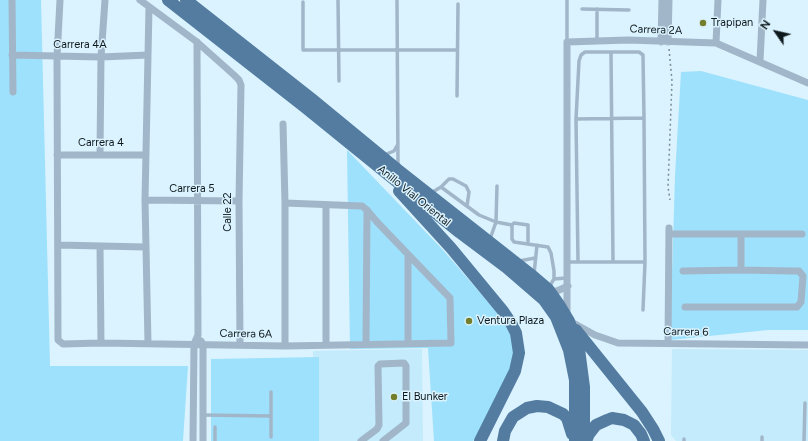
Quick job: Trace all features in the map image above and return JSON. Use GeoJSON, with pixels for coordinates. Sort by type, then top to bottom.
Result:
{"type":"FeatureCollection","features":[{"type":"Feature","properties":{"kind":"highway","name":"Anillo Vial Oriental"},"geometry":{"type":"LineString","coordinates":[[168,0],[459,232],[521,279],[539,296],[556,317],[567,343],[575,380],[575,441]]}},
{"type":"Feature","properties":{"kind":"highway","name":"Anillo Vial Oriental"},"geometry":{"type":"LineString","coordinates":[[186,0],[313,100],[398,170],[534,277],[550,287],[569,321],[579,349],[582,369],[585,441]]}},
{"type":"Feature","properties":{"kind":"highway"},"geometry":{"type":"LineString","coordinates":[[381,169],[389,181],[451,248],[512,323],[516,334],[519,353],[515,372],[480,441]]}},
{"type":"Feature","properties":{"kind":"highway"},"geometry":{"type":"LineString","coordinates":[[569,321],[646,417],[658,441]]}},
{"type":"Feature","properties":{"kind":"highway"},"geometry":{"type":"LineString","coordinates":[[503,441],[507,426],[513,417],[527,408],[537,406],[548,407],[563,414],[567,418],[575,441]]}},
{"type":"Feature","properties":{"kind":"highway"},"geometry":{"type":"LineString","coordinates":[[585,441],[596,425],[612,418],[624,420],[634,425],[644,441]]}},
{"type":"Feature","properties":{"kind":"street"},"geometry":{"type":"LineString","coordinates":[[12,0],[13,92]]}},
{"type":"Feature","properties":{"kind":"street"},"geometry":{"type":"LineString","coordinates":[[60,0],[57,56],[58,245],[145,247]]}},
{"type":"Feature","properties":{"kind":"street"},"geometry":{"type":"LineString","coordinates":[[100,154],[101,57],[105,0]]}},
{"type":"Feature","properties":{"kind":"street"},"geometry":{"type":"LineString","coordinates":[[140,0],[197,42],[198,335],[194,344],[193,441]]}},
{"type":"Feature","properties":{"kind":"street"},"geometry":{"type":"LineString","coordinates":[[662,0],[664,42]]}},
{"type":"Feature","properties":{"kind":"street"},"geometry":{"type":"LineString","coordinates":[[664,42],[669,0]]}},
{"type":"Feature","properties":{"kind":"street"},"geometry":{"type":"LineString","coordinates":[[716,43],[718,0]]}},
{"type":"Feature","properties":{"kind":"street"},"geometry":{"type":"LineString","coordinates":[[760,61],[763,0]]}},
{"type":"Feature","properties":{"kind":"street"},"geometry":{"type":"LineString","coordinates":[[148,343],[145,247],[145,155],[149,7]]}},
{"type":"Feature","properties":{"kind":"street","name":"Carrera 2A"},"geometry":{"type":"LineString","coordinates":[[567,42],[597,41],[716,43],[808,83]]}},
{"type":"Feature","properties":{"kind":"street","name":"Calle 22"},"geometry":{"type":"LineString","coordinates":[[197,42],[239,80],[241,85],[239,201],[240,345]]}},
{"type":"Feature","properties":{"kind":"street"},"geometry":{"type":"LineString","coordinates":[[567,42],[567,262],[569,321]]}},
{"type":"Feature","properties":{"kind":"street","name":"Carrera 4A"},"geometry":{"type":"LineString","coordinates":[[12,55],[101,57],[148,55]]}},
{"type":"Feature","properties":{"kind":"street"},"geometry":{"type":"LineString","coordinates":[[283,124],[285,203],[285,346]]}},
{"type":"Feature","properties":{"kind":"street","name":"Carrera 4"},"geometry":{"type":"LineString","coordinates":[[57,155],[145,155]]}},
{"type":"Feature","properties":{"kind":"street","name":"Carrera 5"},"geometry":{"type":"LineString","coordinates":[[145,200],[239,201]]}},
{"type":"Feature","properties":{"kind":"street"},"geometry":{"type":"LineString","coordinates":[[285,203],[362,206],[408,255],[408,343]]}},
{"type":"Feature","properties":{"kind":"street"},"geometry":{"type":"LineString","coordinates":[[326,205],[326,345]]}},
{"type":"Feature","properties":{"kind":"street"},"geometry":{"type":"LineString","coordinates":[[366,344],[367,210]]}},
{"type":"Feature","properties":{"kind":"street"},"geometry":{"type":"LineString","coordinates":[[668,343],[669,231],[741,235],[802,234]]}},
{"type":"Feature","properties":{"kind":"street"},"geometry":{"type":"LineString","coordinates":[[741,235],[741,270]]}},
{"type":"Feature","properties":{"kind":"street","name":"Carrera 6A"},"geometry":{"type":"LineString","coordinates":[[58,245],[58,340],[63,344],[148,343],[285,346],[451,343],[450,298],[408,255]]}},
{"type":"Feature","properties":{"kind":"street"},"geometry":{"type":"LineString","coordinates":[[100,246],[101,343]]}},
{"type":"Feature","properties":{"kind":"street"},"geometry":{"type":"LineString","coordinates":[[684,271],[799,271],[803,276],[800,302],[797,307],[685,308]]}},
{"type":"Feature","properties":{"kind":"street"},"geometry":{"type":"LineString","coordinates":[[550,287],[557,291],[568,282]]}},
{"type":"Feature","properties":{"kind":"street","name":"Carrera 6"},"geometry":{"type":"LineString","coordinates":[[569,321],[595,335],[618,343],[808,345]]}},
{"type":"Feature","properties":{"kind":"street"},"geometry":{"type":"LineString","coordinates":[[198,335],[203,344],[203,441]]}},
{"type":"Feature","properties":{"kind":"street"},"geometry":{"type":"LineString","coordinates":[[361,441],[377,429],[379,425],[378,366],[380,364],[404,363],[406,366],[406,423],[383,441]]}},
{"type":"Feature","properties":{"kind":"lane"},"geometry":{"type":"LineString","coordinates":[[338,0],[339,81]]}},
{"type":"Feature","properties":{"kind":"lane"},"geometry":{"type":"LineString","coordinates":[[567,0],[567,42]]}},
{"type":"Feature","properties":{"kind":"lane"},"geometry":{"type":"LineString","coordinates":[[397,1],[398,170]]}},
{"type":"Feature","properties":{"kind":"lane"},"geometry":{"type":"LineString","coordinates":[[303,2],[303,50],[457,50]]}},
{"type":"Feature","properties":{"kind":"lane"},"geometry":{"type":"LineString","coordinates":[[457,96],[458,4]]}},
{"type":"Feature","properties":{"kind":"lane"},"geometry":{"type":"LineString","coordinates":[[582,9],[629,10]]}},
{"type":"Feature","properties":{"kind":"lane"},"geometry":{"type":"LineString","coordinates":[[597,9],[597,41]]}},
{"type":"Feature","properties":{"kind":"lane"},"geometry":{"type":"LineString","coordinates":[[578,262],[576,119],[579,61],[581,55],[585,52],[639,52],[643,55],[644,118],[645,262],[643,310]]}},
{"type":"Feature","properties":{"kind":"lane"},"geometry":{"type":"LineString","coordinates":[[611,52],[613,262]]}},
{"type":"Feature","properties":{"kind":"lane"},"geometry":{"type":"LineString","coordinates":[[576,119],[644,118]]}},
{"type":"Feature","properties":{"kind":"lane"},"geometry":{"type":"LineString","coordinates":[[382,156],[394,151],[399,143]]}},
{"type":"Feature","properties":{"kind":"lane"},"geometry":{"type":"LineString","coordinates":[[429,194],[449,180],[453,179],[466,186],[469,192],[467,206]]}},
{"type":"Feature","properties":{"kind":"lane"},"geometry":{"type":"LineString","coordinates":[[490,242],[496,222],[497,186]]}},
{"type":"Feature","properties":{"kind":"lane"},"geometry":{"type":"LineString","coordinates":[[441,187],[487,219],[512,225],[514,223],[528,225],[528,244]]}},
{"type":"Feature","properties":{"kind":"lane"},"geometry":{"type":"LineString","coordinates":[[512,225],[512,240],[514,242],[548,247],[551,253],[554,271],[550,287],[568,282]]}},
{"type":"Feature","properties":{"kind":"lane"},"geometry":{"type":"LineString","coordinates":[[534,277],[537,245]]}},
{"type":"Feature","properties":{"kind":"lane"},"geometry":{"type":"LineString","coordinates":[[515,261],[535,258]]}},
{"type":"Feature","properties":{"kind":"lane"},"geometry":{"type":"LineString","coordinates":[[567,262],[645,262]]}},
{"type":"Feature","properties":{"kind":"lane"},"geometry":{"type":"LineString","coordinates":[[271,392],[271,437]]}},
{"type":"Feature","properties":{"kind":"lane"},"geometry":{"type":"LineString","coordinates":[[804,441],[805,403]]}},
{"type":"Feature","properties":{"kind":"lane"},"geometry":{"type":"LineString","coordinates":[[203,415],[270,416]]}},
{"type":"Feature","properties":{"kind":"lane"},"geometry":{"type":"LineString","coordinates":[[215,427],[215,441]]}},
{"type":"Feature","properties":{"kind":"path"},"geometry":{"type":"LineString","coordinates":[[664,42],[672,81],[668,187],[670,200]]}},
{"type":"Feature","properties":{"kind":"shaded area"},"geometry":{"type":"Polygon","coordinates":[[[0,0],[41,0],[50,366],[188,366],[183,441],[0,441],[0,0]]]}},
{"type":"Feature","properties":{"kind":"shaded area"},"geometry":{"type":"Polygon","coordinates":[[[701,71],[808,100],[808,330],[768,330],[670,340],[675,176],[681,72],[701,71]]]}},
{"type":"Feature","properties":{"kind":"shaded area"},"geometry":{"type":"Polygon","coordinates":[[[347,150],[443,250],[514,332],[515,360],[476,438],[473,441],[434,441],[428,348],[350,349],[347,150]]]}},
{"type":"Feature","properties":{"kind":"shaded area"},"geometry":{"type":"Polygon","coordinates":[[[422,349],[423,441],[314,441],[313,351],[422,349]]]}},
{"type":"Feature","properties":{"kind":"shaded area"},"geometry":{"type":"Polygon","coordinates":[[[672,349],[808,350],[808,441],[676,441],[671,435],[672,349]]]}},
{"type":"Feature","properties":{"kind":"shaded area"},"geometry":{"type":"Polygon","coordinates":[[[319,357],[319,441],[211,441],[211,359],[319,357]]]}},
{"type":"Feature","properties":{"kind":"place","name":"Trapipan"},"geometry":{"type":"Point","coordinates":[703,23]}},
{"type":"Feature","properties":{"kind":"place","name":"Ventura Plaza"},"geometry":{"type":"Point","coordinates":[469,321]}},
{"type":"Feature","properties":{"kind":"place","name":"El Bunker"},"geometry":{"type":"Point","coordinates":[394,397]}}]}
